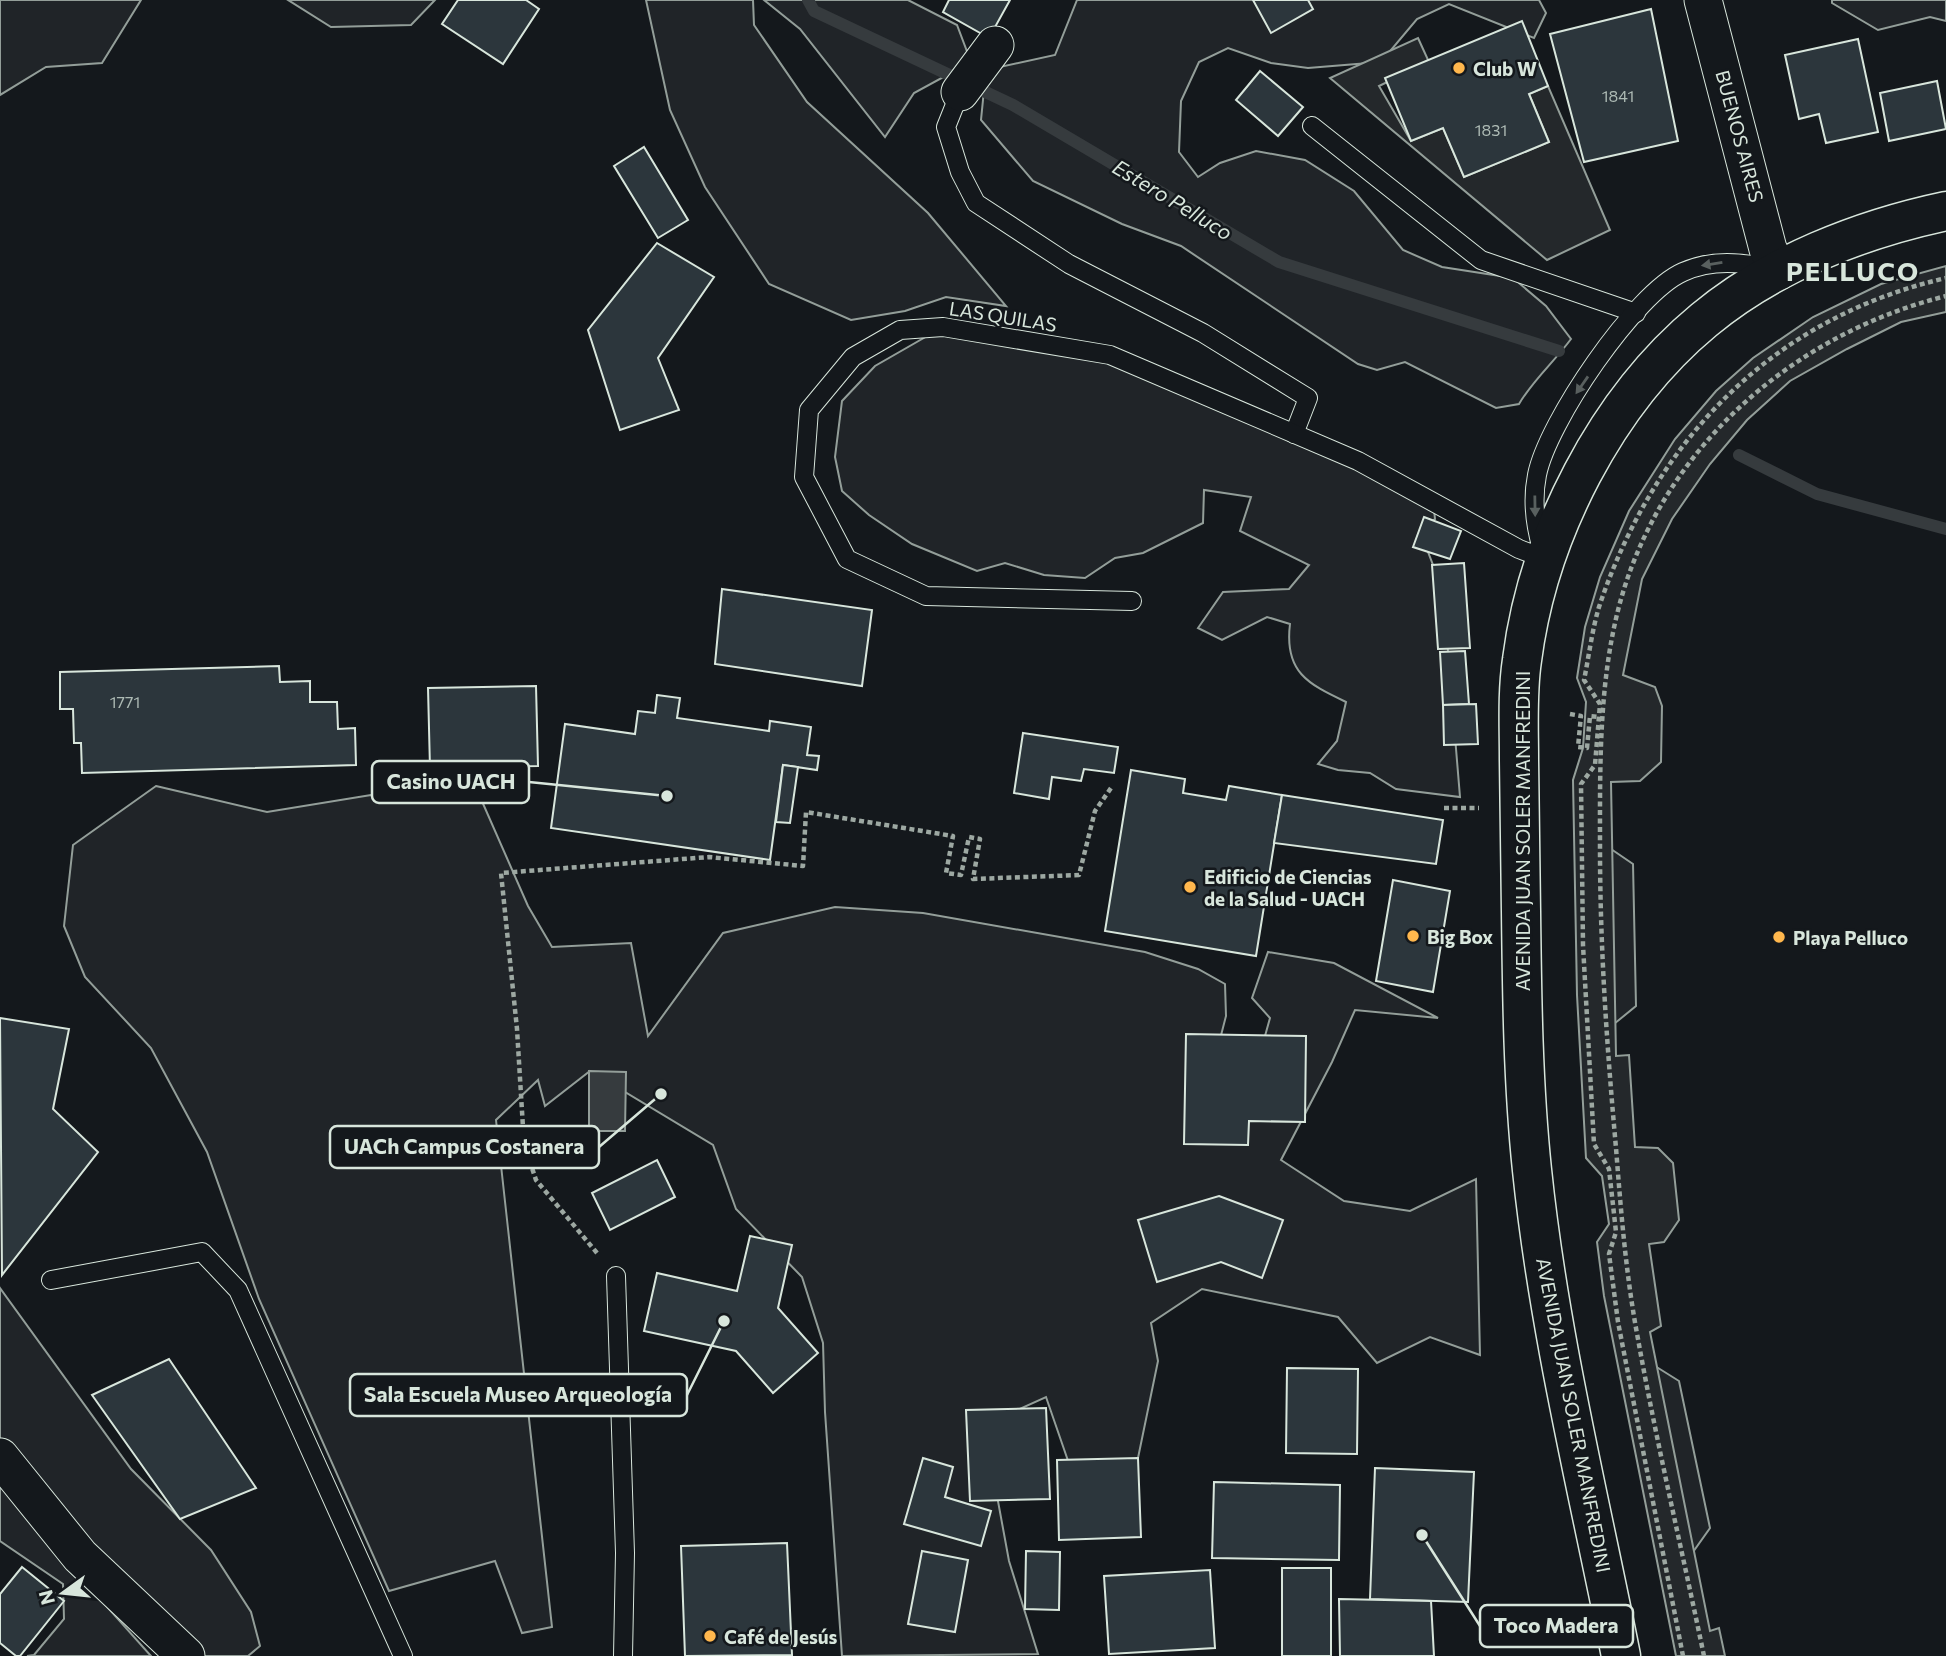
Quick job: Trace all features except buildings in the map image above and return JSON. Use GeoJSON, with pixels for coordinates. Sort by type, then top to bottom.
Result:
{"type":"FeatureCollection","features":[{"type":"Feature","properties":{"kind":"highway","name":"AVENIDA JUAN SOLER MANFREDINI"},"geometry":{"type":"LineString","coordinates":[[1621,1656],[1559,1358],[1532,1170],[1522,988],[1519,700],[1528,621],[1545,559],[1593,457],[1614,422],[1660,363],[1704,319],[1779,271],[1860,234],[1946,211]]}},
{"type":"Feature","properties":{"kind":"street","name":"BUENOS AIRES"},"geometry":{"type":"LineString","coordinates":[[1703,0],[1768,249],[1779,271]]}},
{"type":"Feature","properties":{"kind":"street"},"geometry":{"type":"LineString","coordinates":[[960,92],[989,53]]}},
{"type":"Feature","properties":{"kind":"street"},"geometry":{"type":"LineString","coordinates":[[0,1457],[80,1556],[186,1656]]}},
{"type":"Feature","properties":{"kind":"lane"},"geometry":{"type":"LineString","coordinates":[[960,92],[946,127],[960,172],[976,203],[1069,264],[1203,333],[1308,398],[1294,434]]}},
{"type":"Feature","properties":{"kind":"lane"},"geometry":{"type":"LineString","coordinates":[[1312,126],[1481,260],[1636,313]]}},
{"type":"Feature","properties":{"kind":"lane"},"geometry":{"type":"LineString","coordinates":[[1545,559],[1535,518],[1535,497],[1544,453],[1574,396],[1621,329],[1665,283],[1705,264],[1729,262],[1779,271]]}},
{"type":"Feature","properties":{"kind":"lane","name":"LAS QUILAS"},"geometry":{"type":"LineString","coordinates":[[1132,601],[926,596],[846,559],[804,477],[809,410],[853,357],[900,330],[943,327],[1110,355],[1359,461],[1519,549],[1545,559]]}},
{"type":"Feature","properties":{"kind":"lane"},"geometry":{"type":"LineString","coordinates":[[51,1280],[202,1252],[238,1290],[403,1656]]}},
{"type":"Feature","properties":{"kind":"lane"},"geometry":{"type":"LineString","coordinates":[[615,1276],[625,1553],[623,1656]]}},
{"type":"Feature","properties":{"kind":"path"},"geometry":{"type":"LineString","coordinates":[[1704,1656],[1637,1338],[1622,1218],[1607,1054],[1600,892],[1601,717],[1600,704],[1584,680],[1599,609],[1622,548],[1646,499],[1700,422],[1755,369],[1799,338],[1846,313],[1894,293],[1946,278]]}},
{"type":"Feature","properties":{"kind":"path"},"geometry":{"type":"LineString","coordinates":[[1684,1656],[1618,1322],[1609,1254],[1616,1232],[1609,1169],[1594,1144],[1583,945],[1581,783],[1595,765],[1615,624],[1633,563],[1662,504],[1712,435],[1750,397],[1813,350],[1881,317],[1946,296]]}},
{"type":"Feature","properties":{"kind":"path"},"geometry":{"type":"LineString","coordinates":[[1570,714],[1581,716],[1578,747],[1583,748],[1587,748],[1590,716],[1601,717]]}},
{"type":"Feature","properties":{"kind":"path"},"geometry":{"type":"LineString","coordinates":[[615,1276],[536,1180],[524,1144],[517,1030],[501,873],[709,857],[803,866],[806,812],[953,836],[946,873],[961,875],[969,837],[980,839],[973,879],[1079,875],[1095,811],[1111,788]]}},
{"type":"Feature","properties":{"kind":"path"},"geometry":{"type":"LineString","coordinates":[[1444,808],[1487,808]]}},
{"type":"Feature","properties":{"kind":"shaded area"},"geometry":{"type":"Polygon","coordinates":[[[0,0],[141,0],[102,63],[46,67],[0,95],[0,0]]]}},
{"type":"Feature","properties":{"kind":"shaded area"},"geometry":{"type":"Polygon","coordinates":[[[288,0],[435,0],[411,25],[331,27],[288,0]]]}},
{"type":"Feature","properties":{"kind":"shaded area"},"geometry":{"type":"Polygon","coordinates":[[[646,0],[753,0],[754,25],[807,102],[928,213],[1006,306],[946,297],[905,311],[851,320],[769,284],[705,187],[670,110],[646,0]]]}},
{"type":"Feature","properties":{"kind":"shaded area"},"geometry":{"type":"Polygon","coordinates":[[[764,0],[908,0],[957,25],[971,62],[914,93],[885,137],[800,29],[764,0]]]}},
{"type":"Feature","properties":{"kind":"shaded area"},"geometry":{"type":"Polygon","coordinates":[[[1077,0],[1539,0],[1546,13],[1534,38],[1449,4],[1417,19],[1381,62],[1308,68],[1271,63],[1228,48],[1199,62],[1181,101],[1179,152],[1198,177],[1220,163],[1256,151],[1305,160],[1354,191],[1403,250],[1442,267],[1513,278],[1546,306],[1571,339],[1519,404],[1496,408],[1405,362],[1377,370],[1358,364],[1181,246],[1122,224],[1033,181],[981,120],[986,70],[1055,55],[1077,0]]]}},
{"type":"Feature","properties":{"kind":"shaded area"},"geometry":{"type":"Polygon","coordinates":[[[1832,0],[1946,0],[1946,21],[1930,17],[1878,30],[1832,3],[1832,0]]]}},
{"type":"Feature","properties":{"kind":"shaded area"},"geometry":{"type":"Polygon","coordinates":[[[1418,38],[1429,62],[1379,86],[1411,141],[1443,128],[1464,177],[1549,142],[1529,94],[1548,86],[1610,230],[1547,260],[1330,78],[1418,38]]]}},
{"type":"Feature","properties":{"kind":"shaded area"},"geometry":{"type":"Polygon","coordinates":[[[1946,266],[1946,312],[1901,322],[1790,381],[1747,420],[1710,464],[1672,519],[1642,579],[1623,675],[1655,687],[1662,706],[1661,762],[1640,781],[1611,782],[1616,1056],[1629,1055],[1635,1147],[1658,1148],[1673,1163],[1679,1220],[1664,1242],[1649,1244],[1661,1326],[1650,1332],[1710,1631],[1719,1628],[1725,1656],[1676,1656],[1604,1296],[1597,1242],[1609,1224],[1602,1176],[1586,1158],[1577,995],[1573,780],[1583,748],[1586,702],[1577,678],[1585,627],[1600,577],[1629,511],[1675,439],[1716,391],[1753,358],[1813,317],[1881,284],[1946,266]]]}},
{"type":"Feature","properties":{"kind":"shaded area"},"geometry":{"type":"Polygon","coordinates":[[[943,327],[1110,355],[1433,500],[1435,519],[1420,531],[1443,591],[1460,797],[1396,789],[1370,773],[1338,770],[1318,764],[1337,741],[1346,702],[1310,682],[1295,665],[1289,640],[1290,624],[1267,617],[1222,640],[1198,628],[1223,592],[1289,589],[1309,565],[1240,531],[1251,497],[1204,490],[1203,523],[1143,553],[1115,558],[1085,578],[1044,575],[1005,563],[977,571],[912,544],[869,515],[842,491],[835,457],[842,401],[875,366],[943,327]]]}},
{"type":"Feature","properties":{"kind":"shaded area"},"geometry":{"type":"Polygon","coordinates":[[[156,786],[267,812],[371,795],[481,799],[528,906],[552,947],[631,943],[648,1036],[723,933],[835,907],[923,913],[1145,952],[1198,969],[1225,984],[1226,1016],[1209,1082],[1248,1097],[1270,1018],[1252,998],[1268,952],[1334,963],[1438,1018],[1355,1010],[1332,1062],[1281,1160],[1344,1201],[1410,1211],[1476,1179],[1480,1355],[1430,1337],[1377,1363],[1338,1317],[1202,1289],[1151,1323],[1158,1361],[1138,1458],[1075,1481],[1046,1397],[984,1425],[1009,1561],[1038,1654],[842,1656],[825,1412],[823,1343],[802,1277],[736,1209],[713,1145],[590,1071],[545,1106],[538,1080],[496,1120],[552,1627],[522,1633],[495,1561],[389,1591],[259,1299],[207,1152],[151,1048],[85,977],[64,926],[73,845],[156,786]]]}},
{"type":"Feature","properties":{"kind":"shaded area"},"geometry":{"type":"Polygon","coordinates":[[[1611,849],[1633,864],[1636,1006],[1614,1024],[1611,849]]]}},
{"type":"Feature","properties":{"kind":"shaded area"},"geometry":{"type":"Polygon","coordinates":[[[589,1071],[626,1072],[625,1131],[589,1131],[589,1071]]]}},
{"type":"Feature","properties":{"kind":"shaded area"},"geometry":{"type":"Polygon","coordinates":[[[0,1288],[131,1469],[211,1550],[251,1612],[260,1646],[248,1656],[186,1656],[0,1457],[0,1288]]]}},
{"type":"Feature","properties":{"kind":"shaded area"},"geometry":{"type":"Polygon","coordinates":[[[1655,1366],[1679,1381],[1710,1528],[1693,1552],[1655,1366]]]}},
{"type":"Feature","properties":{"kind":"shaded area"},"geometry":{"type":"Polygon","coordinates":[[[0,1480],[17,1506],[151,1656],[27,1656],[34,1655],[64,1619],[63,1584],[0,1541],[0,1480]]]}},
{"type":"Feature","properties":{"kind":"waterway","name":"Estero Pelluco"},"geometry":{"type":"LineString","coordinates":[[808,0],[814,11],[1013,105],[1279,262],[1559,351]]}},
{"type":"Feature","properties":{"kind":"waterway","name":"Estero Pelluco"},"geometry":{"type":"LineString","coordinates":[[1739,455],[1817,494],[1946,529]]}},
{"type":"Feature","properties":{"kind":"place","name":"Club W"},"geometry":{"type":"Point","coordinates":[1459,68]}},
{"type":"Feature","properties":{"kind":"place","name":"Casino UACH"},"geometry":{"type":"Point","coordinates":[667,796]}},
{"type":"Feature","properties":{"kind":"place","name":"Edificio de Ciencias de la Salud - UACH"},"geometry":{"type":"Point","coordinates":[1190,887]}},
{"type":"Feature","properties":{"kind":"place","name":"Big Box"},"geometry":{"type":"Point","coordinates":[1413,936]}},
{"type":"Feature","properties":{"kind":"place","name":"Playa Pelluco"},"geometry":{"type":"Point","coordinates":[1779,937]}},
{"type":"Feature","properties":{"kind":"place","name":"UACh Campus Costanera"},"geometry":{"type":"Point","coordinates":[661,1094]}},
{"type":"Feature","properties":{"kind":"place","name":"Sala Escuela Museo Arqueología"},"geometry":{"type":"Point","coordinates":[724,1321]}},
{"type":"Feature","properties":{"kind":"place","name":"Toco Madera"},"geometry":{"type":"Point","coordinates":[1422,1535]}},
{"type":"Feature","properties":{"kind":"place","name":"Café de Jesús"},"geometry":{"type":"Point","coordinates":[710,1636]}},
{"type":"Feature","properties":{"kind":"district","name":"PELLUCO"},"geometry":{"type":"Point","coordinates":[1853,270]}}]}
